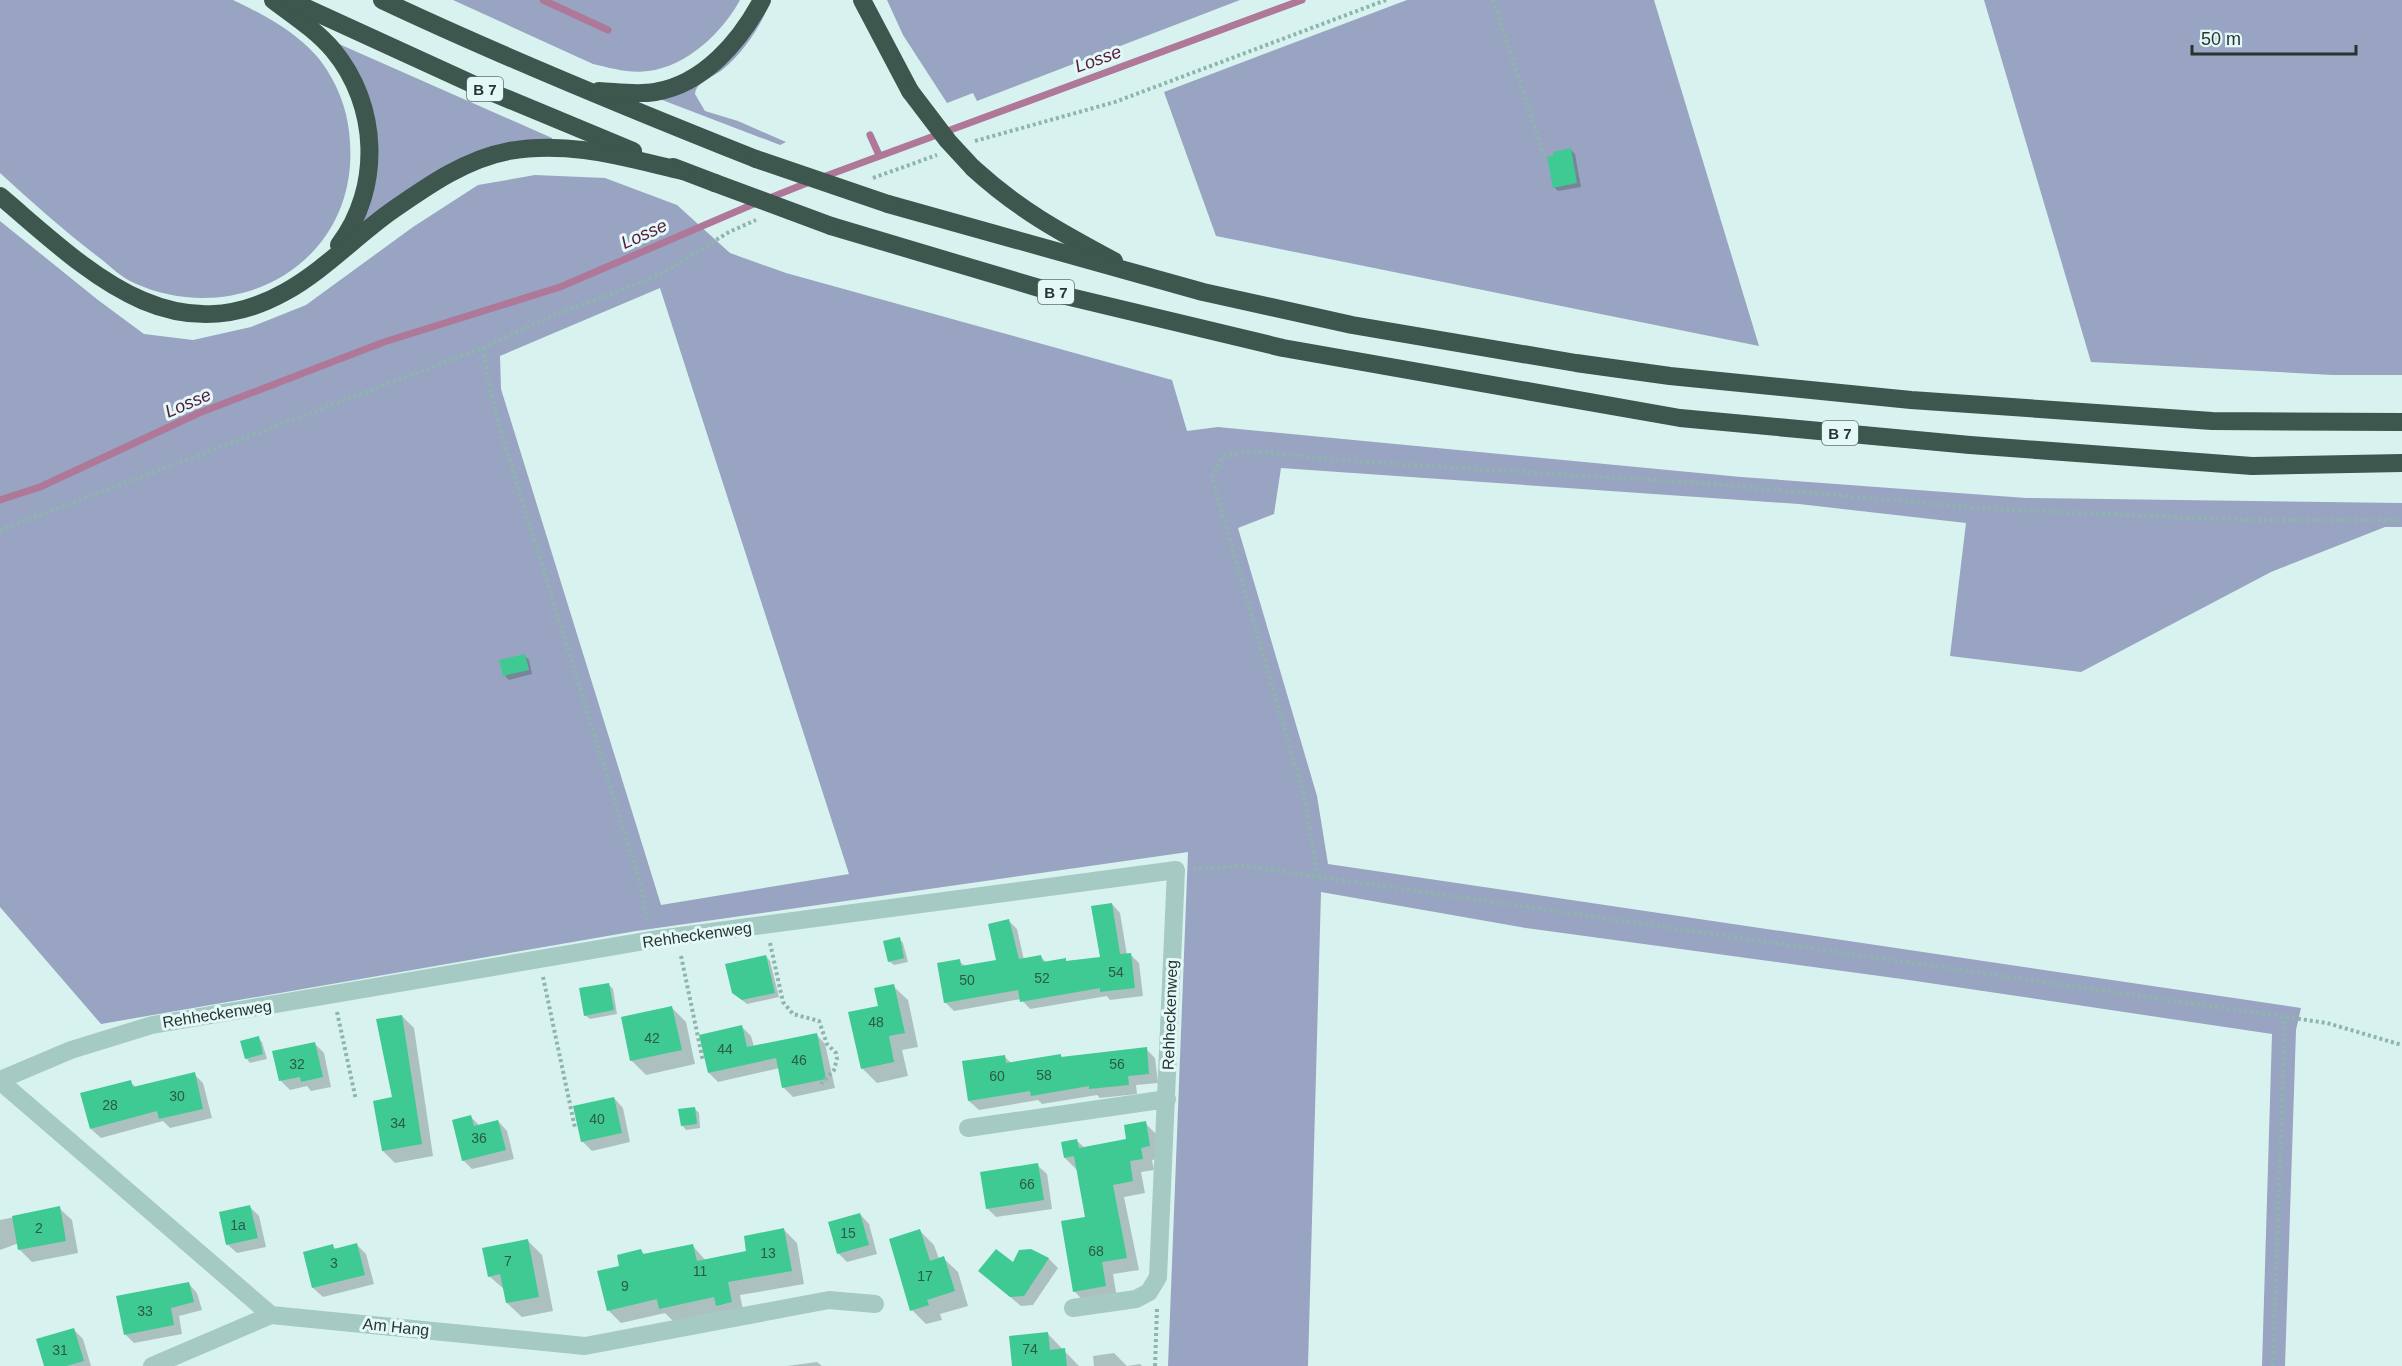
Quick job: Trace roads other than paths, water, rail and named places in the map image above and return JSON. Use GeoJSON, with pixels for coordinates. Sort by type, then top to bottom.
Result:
{"type":"FeatureCollection","features":[{"type":"Feature","properties":{"kind":"highway"},"geometry":{"type":"LineString","coordinates":[[273,0],[309,26],[343,64],[355,84],[368,126],[369,165],[362,203],[348,234],[319,268]]}},
{"type":"Feature","properties":{"kind":"highway","name":"B 7"},"geometry":{"type":"LineString","coordinates":[[289,0],[479,87],[683,171],[831,226],[1066,296],[1283,348],[1680,418],[1970,445],[2252,466],[2402,463]]}},
{"type":"Feature","properties":{"kind":"highway","name":"B 7"},"geometry":{"type":"LineString","coordinates":[[382,0],[581,89],[756,159],[888,204],[1148,278],[1363,327],[1510,353],[1670,376],[1911,400],[2212,422],[2402,422]]}},
{"type":"Feature","properties":{"kind":"highway"},"geometry":{"type":"LineString","coordinates":[[581,89],[645,93],[657,92],[680,84],[711,65],[732,45],[749,23],[762,0]]}},
{"type":"Feature","properties":{"kind":"highway"},"geometry":{"type":"LineString","coordinates":[[862,0],[910,91],[948,141],[973,168],[1017,206],[1035,218],[1148,278]]}},
{"type":"Feature","properties":{"kind":"highway"},"geometry":{"type":"LineString","coordinates":[[0,196],[99,277],[143,303],[168,311],[217,313],[247,307],[284,293],[377,222],[428,187],[467,165],[495,154],[526,148],[574,148],[683,171]]}},
{"type":"Feature","properties":{"kind":"street","name":"Rehheckenweg"},"geometry":{"type":"LineString","coordinates":[[0,1081],[71,1050],[152,1025],[651,940],[1176,870],[1158,1277],[1149,1292],[1137,1299],[1073,1308]]}},
{"type":"Feature","properties":{"kind":"street"},"geometry":{"type":"LineString","coordinates":[[0,1081],[271,1315],[152,1366]]}},
{"type":"Feature","properties":{"kind":"street"},"geometry":{"type":"LineString","coordinates":[[968,1128],[1167,1099]]}},
{"type":"Feature","properties":{"kind":"street","name":"Am Hang"},"geometry":{"type":"LineString","coordinates":[[271,1315],[585,1346],[829,1300],[875,1304]]}},
{"type":"Feature","properties":{"kind":"waterway"},"geometry":{"type":"LineString","coordinates":[[543,0],[608,30]]}},
{"type":"Feature","properties":{"kind":"waterway","name":"Losse"},"geometry":{"type":"LineString","coordinates":[[823,177],[1302,0]]}},
{"type":"Feature","properties":{"kind":"waterway"},"geometry":{"type":"LineString","coordinates":[[870,135],[879,155]]}},
{"type":"Feature","properties":{"kind":"waterway","name":"Losse"},"geometry":{"type":"LineString","coordinates":[[767,199],[812,181]]}},
{"type":"Feature","properties":{"kind":"waterway","name":"Losse"},"geometry":{"type":"LineString","coordinates":[[0,500],[40,487],[199,413],[384,342],[560,287],[756,203]]}}]}
